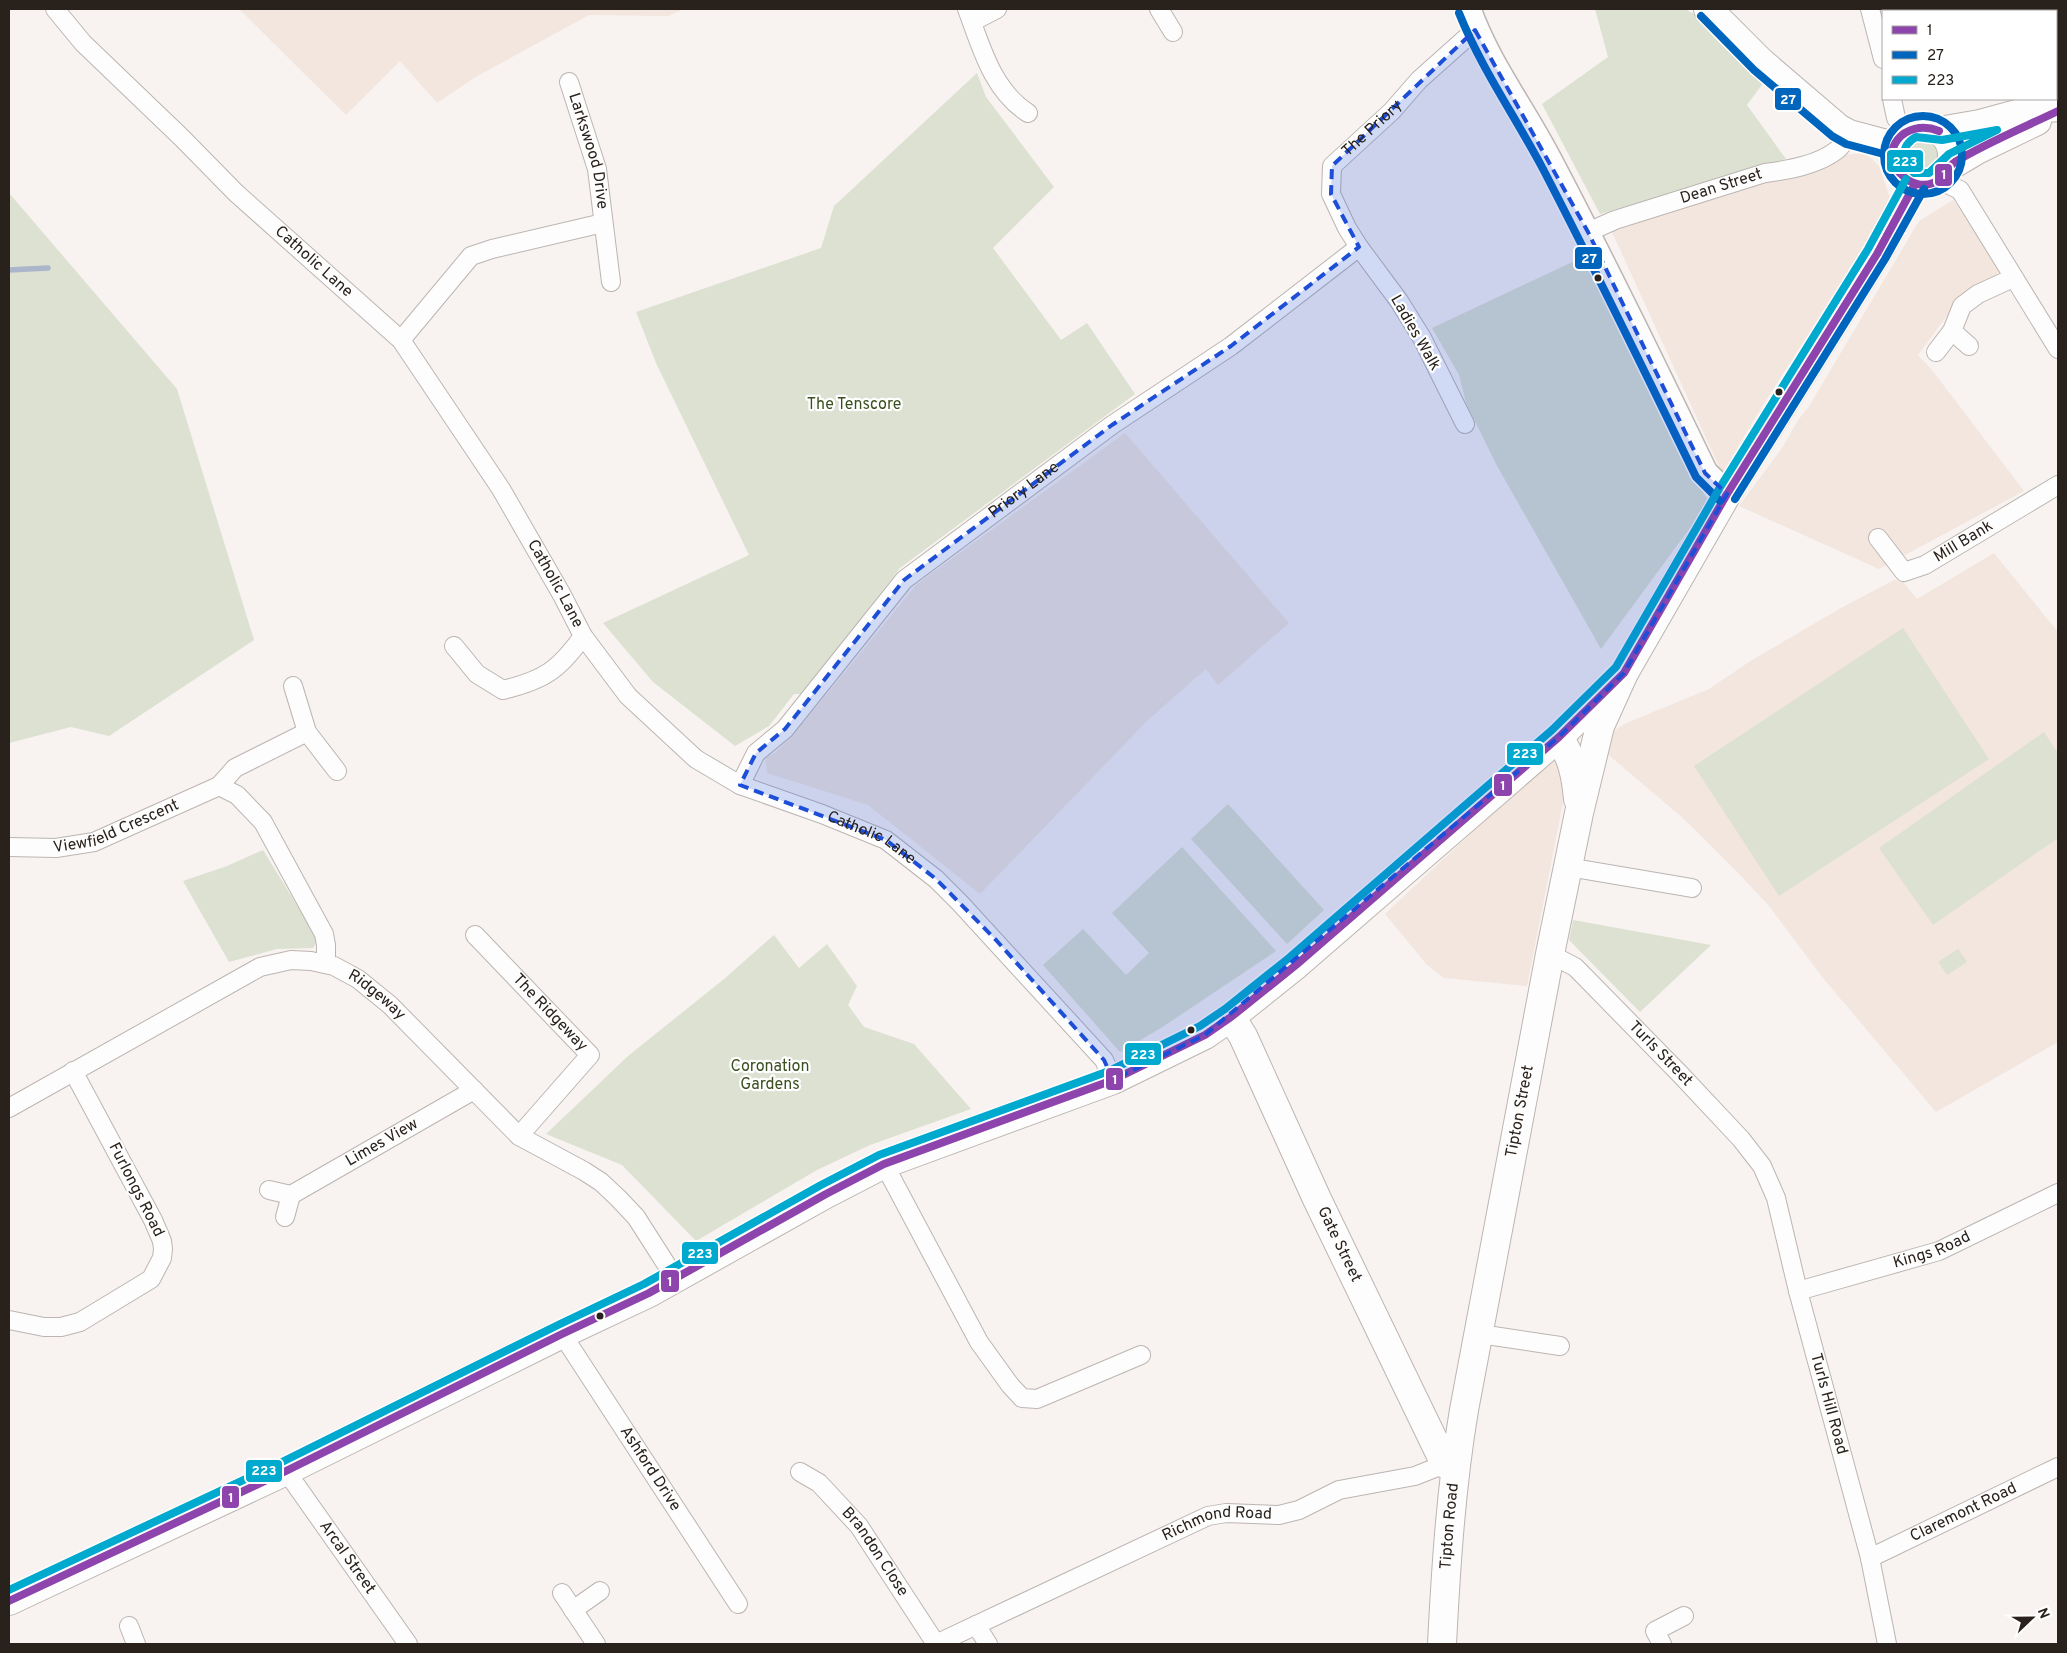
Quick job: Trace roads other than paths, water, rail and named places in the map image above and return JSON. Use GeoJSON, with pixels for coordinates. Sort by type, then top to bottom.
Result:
{"type":"FeatureCollection","features":[{"type":"Feature","properties":{"kind":"main road"},"geometry":{"type":"LineString","coordinates":[[1708,9],[1761,62],[1838,128],[1849,134],[1900,138],[1923,126],[1939,131],[1980,124],[2035,109],[2058,107]]}},
{"type":"Feature","properties":{"kind":"main road"},"geometry":{"type":"LineString","coordinates":[[1472,20],[1508,91],[1536,135],[1588,232],[1705,473],[1727,494]]}},
{"type":"Feature","properties":{"kind":"main road"},"geometry":{"type":"LineString","coordinates":[[1900,138],[1892,153],[1898,171],[1906,179],[1934,177],[1977,150],[2058,111]]}},
{"type":"Feature","properties":{"kind":"main road"},"geometry":{"type":"LineString","coordinates":[[9,1600],[286,1471],[649,1293],[884,1164],[1112,1080],[1205,1035],[1231,1017],[1296,965],[1559,737],[1624,673],[1727,494],[1877,254],[1934,177],[1952,159],[1952,150],[1948,140],[1939,131]]}},
{"type":"Feature","properties":{"kind":"main road","name":"Tipton Street"},"geometry":{"type":"LineString","coordinates":[[1464,1410],[1480,1334],[1550,954],[1579,813],[1600,726],[1624,673]]}},
{"type":"Feature","properties":{"kind":"main road","name":"Tipton Street"},"geometry":{"type":"LineString","coordinates":[[1559,737],[1569,752],[1576,776],[1579,813]]}},
{"type":"Feature","properties":{"kind":"main road","name":"Gate Street"},"geometry":{"type":"LineString","coordinates":[[1231,1017],[1243,1036],[1317,1199],[1450,1465]]}},
{"type":"Feature","properties":{"kind":"main road","name":"Tipton Road"},"geometry":{"type":"LineString","coordinates":[[1442,1644],[1450,1465],[1464,1410]]}},
{"type":"Feature","properties":{"kind":"street","name":"Catholic Lane"},"geometry":{"type":"LineString","coordinates":[[55,9],[83,43],[236,193],[401,340],[501,490],[562,595],[582,636],[628,696],[696,759],[740,785],[822,814],[886,840],[936,879],[996,940],[1104,1060],[1112,1080]]}},
{"type":"Feature","properties":{"kind":"street"},"geometry":{"type":"LineString","coordinates":[[997,9],[969,15],[990,71],[1016,106],[1028,113]]}},
{"type":"Feature","properties":{"kind":"street"},"geometry":{"type":"LineString","coordinates":[[1159,9],[1173,32]]}},
{"type":"Feature","properties":{"kind":"street"},"geometry":{"type":"LineString","coordinates":[[1870,9],[1882,55]]}},
{"type":"Feature","properties":{"kind":"street","name":"The Priory"},"geometry":{"type":"LineString","coordinates":[[1358,247],[1331,194],[1332,166],[1392,111],[1472,20]]}},
{"type":"Feature","properties":{"kind":"street","name":"Larkswood Drive"},"geometry":{"type":"LineString","coordinates":[[569,82],[597,169],[611,282]]}},
{"type":"Feature","properties":{"kind":"street"},"geometry":{"type":"LineString","coordinates":[[1892,100],[1900,138]]}},
{"type":"Feature","properties":{"kind":"street","name":"Dean Street"},"geometry":{"type":"LineString","coordinates":[[1588,232],[1615,220],[1652,208],[1765,173],[1784,170],[1819,160],[1838,149],[1849,134]]}},
{"type":"Feature","properties":{"kind":"street"},"geometry":{"type":"LineString","coordinates":[[1934,177],[1960,190],[2058,349]]}},
{"type":"Feature","properties":{"kind":"street","name":"Larkswood Drive"},"geometry":{"type":"LineString","coordinates":[[401,340],[471,256],[492,249],[603,222]]}},
{"type":"Feature","properties":{"kind":"street","name":"Ladies Walk"},"geometry":{"type":"LineString","coordinates":[[1358,247],[1398,301],[1422,338],[1465,424]]}},
{"type":"Feature","properties":{"kind":"street","name":"Priory Lane"},"geometry":{"type":"LineString","coordinates":[[740,785],[756,753],[785,729],[904,580],[1112,425],[1231,346],[1358,247]]}},
{"type":"Feature","properties":{"kind":"street"},"geometry":{"type":"LineString","coordinates":[[1936,352],[1952,330],[1962,306],[1978,294],[2013,278]]}},
{"type":"Feature","properties":{"kind":"street"},"geometry":{"type":"LineString","coordinates":[[1952,330],[1970,346]]}},
{"type":"Feature","properties":{"kind":"street","name":"Mill Bank"},"geometry":{"type":"LineString","coordinates":[[1878,538],[1904,572],[1925,565],[2058,485]]}},
{"type":"Feature","properties":{"kind":"street"},"geometry":{"type":"LineString","coordinates":[[454,646],[477,674],[503,690],[544,677],[568,656],[582,636]]}},
{"type":"Feature","properties":{"kind":"street"},"geometry":{"type":"LineString","coordinates":[[293,686],[307,732],[337,772]]}},
{"type":"Feature","properties":{"kind":"street","name":"Viewfield Crescent"},"geometry":{"type":"LineString","coordinates":[[9,847],[56,848],[94,842],[219,786],[234,768],[307,732]]}},
{"type":"Feature","properties":{"kind":"street"},"geometry":{"type":"LineString","coordinates":[[219,786],[237,794],[263,822],[324,934],[326,964]]}},
{"type":"Feature","properties":{"kind":"street"},"geometry":{"type":"LineString","coordinates":[[1568,867],[1692,888]]}},
{"type":"Feature","properties":{"kind":"street","name":"The Ridgeway"},"geometry":{"type":"LineString","coordinates":[[476,935],[590,1055],[519,1136]]}},
{"type":"Feature","properties":{"kind":"street","name":"Turls Street"},"geometry":{"type":"LineString","coordinates":[[1550,954],[1575,967],[1680,1074],[1741,1139],[1762,1166]]}},
{"type":"Feature","properties":{"kind":"street","name":"Ridgeway"},"geometry":{"type":"LineString","coordinates":[[9,1108],[73,1070],[260,967],[291,960],[326,964],[358,979],[390,1005],[519,1136],[584,1171],[618,1198],[636,1217],[675,1278]]}},
{"type":"Feature","properties":{"kind":"street","name":"Furlongs Road"},"geometry":{"type":"LineString","coordinates":[[9,1320],[44,1327],[61,1327],[80,1322],[151,1279],[162,1258],[162,1241],[153,1220],[73,1070]]}},
{"type":"Feature","properties":{"kind":"street","name":"Limes View"},"geometry":{"type":"LineString","coordinates":[[291,1195],[474,1090]]}},
{"type":"Feature","properties":{"kind":"street"},"geometry":{"type":"LineString","coordinates":[[884,1164],[979,1342],[1010,1385],[1022,1398],[1037,1399],[1142,1355]]}},
{"type":"Feature","properties":{"kind":"street","name":"Turls Hill Road"},"geometry":{"type":"LineString","coordinates":[[1762,1166],[1776,1198],[1798,1291],[1870,1558],[1887,1644]]}},
{"type":"Feature","properties":{"kind":"street"},"geometry":{"type":"LineString","coordinates":[[269,1190],[291,1195],[285,1216]]}},
{"type":"Feature","properties":{"kind":"street","name":"Kings Road"},"geometry":{"type":"LineString","coordinates":[[1798,1291],[1939,1251],[2058,1193]]}},
{"type":"Feature","properties":{"kind":"street","name":"Ashford Drive"},"geometry":{"type":"LineString","coordinates":[[562,1334],[738,1604]]}},
{"type":"Feature","properties":{"kind":"street"},"geometry":{"type":"LineString","coordinates":[[1480,1334],[1560,1346]]}},
{"type":"Feature","properties":{"kind":"street","name":"Richmond Road"},"geometry":{"type":"LineString","coordinates":[[936,1644],[1208,1516],[1226,1513],[1279,1515],[1299,1510],[1339,1490],[1415,1476],[1450,1465]]}},
{"type":"Feature","properties":{"kind":"street","name":"Claremont Road"},"geometry":{"type":"LineString","coordinates":[[1870,1558],[2058,1467]]}},
{"type":"Feature","properties":{"kind":"street","name":"Arcal Street"},"geometry":{"type":"LineString","coordinates":[[286,1471],[408,1644]]}},
{"type":"Feature","properties":{"kind":"street","name":"Brandon Close"},"geometry":{"type":"LineString","coordinates":[[800,1472],[819,1483],[859,1526],[936,1644]]}},
{"type":"Feature","properties":{"kind":"street"},"geometry":{"type":"LineString","coordinates":[[574,1610],[600,1591]]}},
{"type":"Feature","properties":{"kind":"street"},"geometry":{"type":"LineString","coordinates":[[562,1593],[596,1644]]}},
{"type":"Feature","properties":{"kind":"street"},"geometry":{"type":"LineString","coordinates":[[1662,1644],[1655,1630],[1684,1616]]}},
{"type":"Feature","properties":{"kind":"street"},"geometry":{"type":"LineString","coordinates":[[976,1625],[988,1644]]}},
{"type":"Feature","properties":{"kind":"street"},"geometry":{"type":"LineString","coordinates":[[129,1626],[136,1644]]}},
{"type":"Feature","properties":{"kind":"waterway"},"geometry":{"type":"LineString","coordinates":[[9,270],[48,268]]}},
{"type":"Feature","properties":{"kind":"park label","name":"The Tenscore"},"geometry":{"type":"Point","coordinates":[854,405]}},
{"type":"Feature","properties":{"kind":"park label","name":"Coronation Gardens"},"geometry":{"type":"Point","coordinates":[770,1076]}}]}
